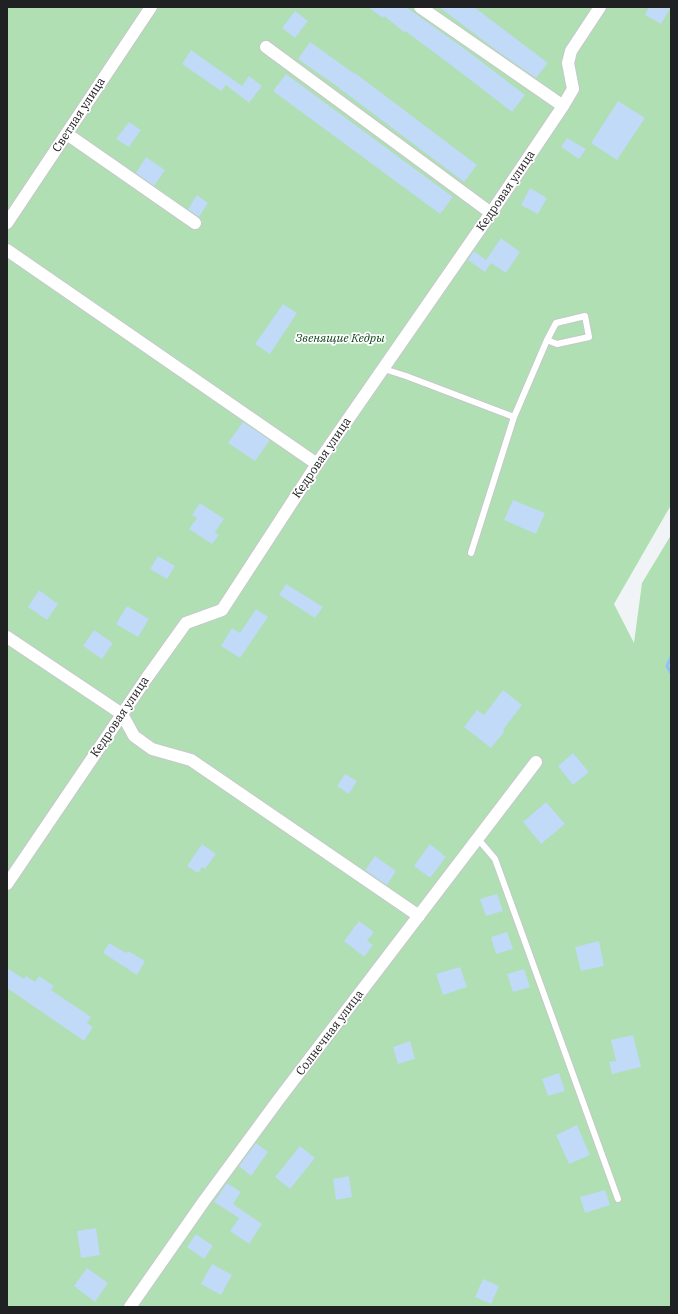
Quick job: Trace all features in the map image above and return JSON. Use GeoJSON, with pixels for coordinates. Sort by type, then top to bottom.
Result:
{"type":"FeatureCollection","features":[{"type":"Feature","properties":{"kind":"street","name":"Светлая улица"},"geometry":{"type":"LineString","coordinates":[[7,223],[151,7]]}},
{"type":"Feature","properties":{"kind":"street"},"geometry":{"type":"LineString","coordinates":[[420,7],[563,106]]}},
{"type":"Feature","properties":{"kind":"street","name":"Кедровая улица"},"geometry":{"type":"LineString","coordinates":[[7,884],[122,714],[186,624],[222,610],[317,464],[492,213],[563,106],[572,89],[568,63],[571,51],[600,7]]}},
{"type":"Feature","properties":{"kind":"street"},"geometry":{"type":"LineString","coordinates":[[266,48],[492,213]]}},
{"type":"Feature","properties":{"kind":"street"},"geometry":{"type":"LineString","coordinates":[[67,134],[195,223]]}},
{"type":"Feature","properties":{"kind":"street"},"geometry":{"type":"LineString","coordinates":[[7,250],[317,464]]}},
{"type":"Feature","properties":{"kind":"street"},"geometry":{"type":"LineString","coordinates":[[7,637],[122,714],[134,736],[152,749],[190,760],[419,916]]}},
{"type":"Feature","properties":{"kind":"street","name":"Солнечная улица"},"geometry":{"type":"LineString","coordinates":[[130,1307],[204,1201],[270,1112],[536,762]]}},
{"type":"Feature","properties":{"kind":"lane"},"geometry":{"type":"LineString","coordinates":[[471,553],[514,417],[547,340],[556,323],[585,316],[589,337],[557,344],[547,340]]}},
{"type":"Feature","properties":{"kind":"lane"},"geometry":{"type":"LineString","coordinates":[[384,369],[514,417]]}},
{"type":"Feature","properties":{"kind":"lane"},"geometry":{"type":"LineString","coordinates":[[478,839],[495,859],[618,1199]]}},
{"type":"Feature","properties":{"kind":"green space","name":"Звенящие Кедры"},"geometry":{"type":"Polygon","coordinates":[[[7,7],[671,7],[671,505],[614,604],[634,643],[642,583],[671,535],[671,1307],[7,1307],[7,7]]]}},
{"type":"Feature","properties":{"kind":"building"},"geometry":{"type":"Polygon","coordinates":[[[368,7],[406,7],[469,52],[525,95],[512,112],[405,31],[404,32],[384,16],[383,18],[368,7]]]}},
{"type":"Feature","properties":{"kind":"building"},"geometry":{"type":"Polygon","coordinates":[[[439,7],[474,7],[548,63],[536,78],[439,7]]]}},
{"type":"Feature","properties":{"kind":"building"},"geometry":{"type":"Polygon","coordinates":[[[649,7],[671,7],[661,24],[645,15],[649,7]]]}},
{"type":"Feature","properties":{"kind":"building"},"geometry":{"type":"Polygon","coordinates":[[[295,11],[308,21],[295,38],[282,28],[295,11]]]}},
{"type":"Feature","properties":{"kind":"building"},"geometry":{"type":"Polygon","coordinates":[[[310,42],[355,73],[477,165],[464,182],[298,59],[310,42]]]}},
{"type":"Feature","properties":{"kind":"building"},"geometry":{"type":"Polygon","coordinates":[[[191,50],[242,86],[249,76],[262,86],[249,103],[226,85],[221,91],[182,64],[191,50]]]}},
{"type":"Feature","properties":{"kind":"building"},"geometry":{"type":"Polygon","coordinates":[[[286,74],[453,197],[440,214],[273,91],[286,74]]]}},
{"type":"Feature","properties":{"kind":"building"},"geometry":{"type":"Polygon","coordinates":[[[618,101],[645,118],[617,160],[591,143],[618,101]]]}},
{"type":"Feature","properties":{"kind":"building"},"geometry":{"type":"Polygon","coordinates":[[[129,122],[141,130],[129,147],[116,139],[129,122]]]}},
{"type":"Feature","properties":{"kind":"building"},"geometry":{"type":"Polygon","coordinates":[[[567,138],[586,149],[579,159],[561,147],[567,138]]]}},
{"type":"Feature","properties":{"kind":"building"},"geometry":{"type":"Polygon","coordinates":[[[146,157],[165,170],[154,186],[136,173],[146,157]]]}},
{"type":"Feature","properties":{"kind":"building"},"geometry":{"type":"Polygon","coordinates":[[[530,188],[547,198],[538,214],[521,205],[530,188]]]}},
{"type":"Feature","properties":{"kind":"building"},"geometry":{"type":"Polygon","coordinates":[[[197,195],[208,203],[199,217],[188,209],[197,195]]]}},
{"type":"Feature","properties":{"kind":"building"},"geometry":{"type":"Polygon","coordinates":[[[501,238],[520,252],[506,273],[491,263],[485,272],[468,260],[474,251],[486,260],[501,238]]]}},
{"type":"Feature","properties":{"kind":"building"},"geometry":{"type":"Polygon","coordinates":[[[283,304],[297,313],[270,354],[255,344],[283,304]]]}},
{"type":"Feature","properties":{"kind":"building"},"geometry":{"type":"Polygon","coordinates":[[[243,422],[270,440],[255,461],[228,443],[243,422]]]}},
{"type":"Feature","properties":{"kind":"building"},"geometry":{"type":"Polygon","coordinates":[[[513,500],[545,513],[536,534],[504,520],[513,500]]]}},
{"type":"Feature","properties":{"kind":"building"},"geometry":{"type":"Polygon","coordinates":[[[200,503],[224,519],[215,532],[219,535],[212,544],[189,529],[197,518],[192,515],[200,503]]]}},
{"type":"Feature","properties":{"kind":"building"},"geometry":{"type":"Polygon","coordinates":[[[158,556],[175,566],[167,579],[150,569],[158,556]]]}},
{"type":"Feature","properties":{"kind":"building"},"geometry":{"type":"Polygon","coordinates":[[[286,584],[323,607],[315,618],[279,595],[286,584]]]}},
{"type":"Feature","properties":{"kind":"building"},"geometry":{"type":"Polygon","coordinates":[[[39,590],[58,604],[47,620],[28,607],[39,590]]]}},
{"type":"Feature","properties":{"kind":"building"},"geometry":{"type":"Polygon","coordinates":[[[127,606],[149,619],[138,637],[116,624],[127,606]]]}},
{"type":"Feature","properties":{"kind":"building"},"geometry":{"type":"Polygon","coordinates":[[[256,609],[268,617],[240,658],[221,646],[232,628],[240,633],[256,609]]]}},
{"type":"Feature","properties":{"kind":"building"},"geometry":{"type":"Polygon","coordinates":[[[94,630],[113,643],[102,659],[83,646],[94,630]]]}},
{"type":"Feature","properties":{"kind":"building"},"geometry":{"type":"Polygon","coordinates":[[[503,690],[522,705],[503,730],[505,731],[491,748],[464,727],[477,710],[484,715],[503,690]]]}},
{"type":"Feature","properties":{"kind":"building"},"geometry":{"type":"Polygon","coordinates":[[[573,753],[589,772],[573,785],[558,766],[573,753]]]}},
{"type":"Feature","properties":{"kind":"building"},"geometry":{"type":"Polygon","coordinates":[[[345,774],[357,781],[349,794],[337,786],[345,774]]]}},
{"type":"Feature","properties":{"kind":"building"},"geometry":{"type":"Polygon","coordinates":[[[546,802],[565,824],[541,844],[523,822],[546,802]]]}},
{"type":"Feature","properties":{"kind":"building"},"geometry":{"type":"Polygon","coordinates":[[[202,844],[216,854],[205,869],[202,867],[198,873],[187,866],[202,844]]]}},
{"type":"Feature","properties":{"kind":"building"},"geometry":{"type":"Polygon","coordinates":[[[430,844],[446,857],[430,878],[414,866],[430,844]]]}},
{"type":"Feature","properties":{"kind":"building"},"geometry":{"type":"Polygon","coordinates":[[[375,856],[396,871],[387,885],[365,870],[375,856]]]}},
{"type":"Feature","properties":{"kind":"building"},"geometry":{"type":"Polygon","coordinates":[[[497,894],[503,911],[486,916],[480,899],[497,894]]]}},
{"type":"Feature","properties":{"kind":"building"},"geometry":{"type":"Polygon","coordinates":[[[359,921],[374,932],[367,941],[373,945],[364,957],[344,941],[359,921]]]}},
{"type":"Feature","properties":{"kind":"building"},"geometry":{"type":"Polygon","coordinates":[[[507,932],[513,949],[496,954],[491,937],[507,932]]]}},
{"type":"Feature","properties":{"kind":"building"},"geometry":{"type":"Polygon","coordinates":[[[599,941],[604,966],[581,971],[575,947],[599,941]]]}},
{"type":"Feature","properties":{"kind":"building"},"geometry":{"type":"Polygon","coordinates":[[[109,943],[126,953],[128,951],[145,961],[137,975],[103,953],[109,943]]]}},
{"type":"Feature","properties":{"kind":"building"},"geometry":{"type":"Polygon","coordinates":[[[460,967],[467,987],[443,995],[436,974],[460,967]]]}},
{"type":"Feature","properties":{"kind":"building"},"geometry":{"type":"Polygon","coordinates":[[[7,968],[24,979],[26,976],[35,982],[39,976],[54,986],[51,990],[91,1017],[87,1023],[93,1027],[84,1041],[7,988],[7,968]]]}},
{"type":"Feature","properties":{"kind":"building"},"geometry":{"type":"Polygon","coordinates":[[[524,969],[530,987],[513,992],[507,974],[524,969]]]}},
{"type":"Feature","properties":{"kind":"building"},"geometry":{"type":"Polygon","coordinates":[[[633,1035],[641,1067],[612,1074],[609,1062],[616,1061],[611,1040],[633,1035]]]}},
{"type":"Feature","properties":{"kind":"building"},"geometry":{"type":"Polygon","coordinates":[[[410,1041],[415,1059],[398,1064],[393,1047],[410,1041]]]}},
{"type":"Feature","properties":{"kind":"building"},"geometry":{"type":"Polygon","coordinates":[[[559,1073],[565,1091],[548,1096],[542,1079],[559,1073]]]}},
{"type":"Feature","properties":{"kind":"building"},"geometry":{"type":"Polygon","coordinates":[[[577,1125],[590,1155],[569,1164],[556,1135],[577,1125]]]}},
{"type":"Feature","properties":{"kind":"building"},"geometry":{"type":"Polygon","coordinates":[[[256,1143],[268,1152],[251,1176],[239,1166],[256,1143]]]}},
{"type":"Feature","properties":{"kind":"building"},"geometry":{"type":"Polygon","coordinates":[[[300,1146],[315,1158],[290,1189],[275,1177],[300,1146]]]}},
{"type":"Feature","properties":{"kind":"building"},"geometry":{"type":"Polygon","coordinates":[[[349,1176],[352,1197],[336,1200],[333,1179],[349,1176]]]}},
{"type":"Feature","properties":{"kind":"building"},"geometry":{"type":"Polygon","coordinates":[[[227,1183],[241,1192],[233,1204],[262,1224],[249,1244],[230,1231],[239,1218],[214,1202],[227,1183]]]}},
{"type":"Feature","properties":{"kind":"building"},"geometry":{"type":"Polygon","coordinates":[[[605,1190],[610,1205],[585,1213],[580,1197],[605,1190]]]}},
{"type":"Feature","properties":{"kind":"building"},"geometry":{"type":"Polygon","coordinates":[[[96,1228],[100,1255],[81,1258],[77,1231],[96,1228]]]}},
{"type":"Feature","properties":{"kind":"building"},"geometry":{"type":"Polygon","coordinates":[[[196,1234],[213,1246],[204,1259],[187,1247],[196,1234]]]}},
{"type":"Feature","properties":{"kind":"building"},"geometry":{"type":"Polygon","coordinates":[[[212,1264],[232,1275],[221,1295],[201,1284],[212,1264]]]}},
{"type":"Feature","properties":{"kind":"building"},"geometry":{"type":"Polygon","coordinates":[[[87,1268],[108,1283],[95,1302],[74,1286],[87,1268]]]}},
{"type":"Feature","properties":{"kind":"building"},"geometry":{"type":"Polygon","coordinates":[[[483,1279],[499,1286],[491,1304],[475,1297],[483,1279]]]}},
{"type":"Feature","properties":{"kind":"waterway"},"geometry":{"type":"LineString","coordinates":[[671,657],[667,666],[671,673]]}}]}
